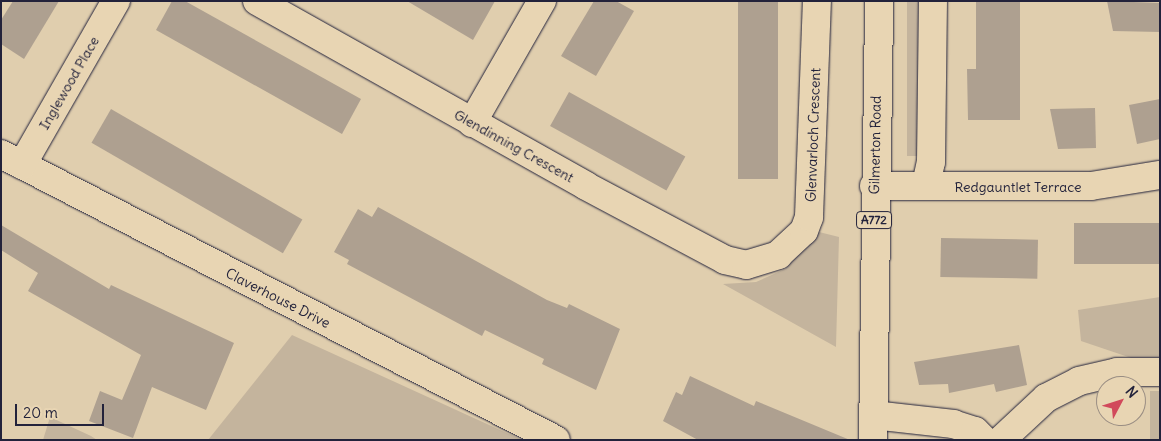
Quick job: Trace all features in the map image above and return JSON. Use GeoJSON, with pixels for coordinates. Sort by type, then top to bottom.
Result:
{"type":"FeatureCollection","features":[{"type":"Feature","properties":{"kind":"street","name":"Inglewood Place"},"geometry":{"type":"LineString","coordinates":[[12,160],[116,1]]}},
{"type":"Feature","properties":{"kind":"street","name":"Glendinning Crescent"},"geometry":{"type":"LineString","coordinates":[[257,1],[472,123],[725,260],[746,265],[778,255]]}},
{"type":"Feature","properties":{"kind":"street"},"geometry":{"type":"LineString","coordinates":[[472,123],[542,1]]}},
{"type":"Feature","properties":{"kind":"street","name":"Glenvarloch Crescent"},"geometry":{"type":"LineString","coordinates":[[778,255],[804,231],[812,202],[817,1]]}},
{"type":"Feature","properties":{"kind":"street","name":"Gilmerton Road"},"geometry":{"type":"LineString","coordinates":[[873,427],[874,186],[878,1]]}},
{"type":"Feature","properties":{"kind":"street"},"geometry":{"type":"LineString","coordinates":[[926,185],[930,162],[933,1]]}},
{"type":"Feature","properties":{"kind":"street","name":"Claverhouse Drive"},"geometry":{"type":"LineString","coordinates":[[12,160],[556,440]]}},
{"type":"Feature","properties":{"kind":"street","name":"Redgauntlet Terrace"},"geometry":{"type":"LineString","coordinates":[[874,186],[926,185],[998,190],[1091,186],[1160,175]]}},
{"type":"Feature","properties":{"kind":"street"},"geometry":{"type":"LineString","coordinates":[[1001,440],[1046,398],[1079,381],[1117,372],[1160,372]]}},
{"type":"Feature","properties":{"kind":"street"},"geometry":{"type":"LineString","coordinates":[[873,427],[953,424],[975,431],[984,440]]}},
{"type":"Feature","properties":{"kind":"shaded area"},"geometry":{"type":"Polygon","coordinates":[[[907,1],[920,1],[920,156],[907,156],[907,1]]]}},
{"type":"Feature","properties":{"kind":"shaded area"},"geometry":{"type":"Polygon","coordinates":[[[819,232],[839,237],[836,347],[723,284],[756,282],[785,269],[819,232]]]}},
{"type":"Feature","properties":{"kind":"shaded area"},"geometry":{"type":"Polygon","coordinates":[[[1160,297],[1160,362],[1149,364],[1081,341],[1078,310],[1160,297]]]}},
{"type":"Feature","properties":{"kind":"shaded area"},"geometry":{"type":"Polygon","coordinates":[[[292,335],[522,440],[208,440],[292,335]]]}},
{"type":"Feature","properties":{"kind":"shaded area"},"geometry":{"type":"Polygon","coordinates":[[[1150,391],[1160,391],[1160,440],[1150,440],[1150,391]]]}},
{"type":"Feature","properties":{"kind":"shaded area"},"geometry":{"type":"Polygon","coordinates":[[[50,417],[91,436],[97,440],[43,440],[50,417]]]}},
{"type":"Feature","properties":{"kind":"building"},"geometry":{"type":"Polygon","coordinates":[[[13,1],[59,1],[24,59],[1,44],[1,20],[13,1]]]}},
{"type":"Feature","properties":{"kind":"building"},"geometry":{"type":"Polygon","coordinates":[[[172,1],[185,1],[361,99],[342,134],[156,30],[172,1]]]}},
{"type":"Feature","properties":{"kind":"building"},"geometry":{"type":"Polygon","coordinates":[[[407,1],[495,1],[473,40],[407,1]]]}},
{"type":"Feature","properties":{"kind":"building"},"geometry":{"type":"Polygon","coordinates":[[[594,1],[616,1],[634,11],[596,76],[561,56],[594,1]]]}},
{"type":"Feature","properties":{"kind":"building"},"geometry":{"type":"Polygon","coordinates":[[[738,1],[778,1],[778,179],[738,179],[738,1]]]}},
{"type":"Feature","properties":{"kind":"building"},"geometry":{"type":"Polygon","coordinates":[[[976,1],[1020,1],[1020,120],[968,120],[967,69],[976,69],[976,1]]]}},
{"type":"Feature","properties":{"kind":"building"},"geometry":{"type":"Polygon","coordinates":[[[1107,1],[1160,3],[1160,32],[1113,31],[1107,1]]]}},
{"type":"Feature","properties":{"kind":"building"},"geometry":{"type":"Polygon","coordinates":[[[569,92],[685,156],[666,191],[550,126],[569,92]]]}},
{"type":"Feature","properties":{"kind":"building"},"geometry":{"type":"Polygon","coordinates":[[[1160,99],[1160,139],[1137,144],[1129,105],[1160,99]]]}},
{"type":"Feature","properties":{"kind":"building"},"geometry":{"type":"Polygon","coordinates":[[[1095,108],[1096,148],[1058,149],[1050,109],[1095,108]]]}},
{"type":"Feature","properties":{"kind":"building"},"geometry":{"type":"Polygon","coordinates":[[[111,109],[302,219],[283,253],[92,143],[111,109]]]}},
{"type":"Feature","properties":{"kind":"building"},"geometry":{"type":"Polygon","coordinates":[[[378,207],[547,300],[567,308],[569,304],[620,329],[596,390],[542,364],[544,359],[485,330],[482,336],[347,264],[349,260],[334,252],[358,209],[372,217],[378,207]]]}},
{"type":"Feature","properties":{"kind":"building"},"geometry":{"type":"Polygon","coordinates":[[[1074,223],[1160,223],[1160,264],[1074,264],[1074,223]]]}},
{"type":"Feature","properties":{"kind":"building"},"geometry":{"type":"Polygon","coordinates":[[[1,225],[109,289],[111,285],[234,343],[206,410],[152,387],[133,438],[89,421],[100,391],[122,400],[141,355],[28,291],[38,273],[1,250],[1,225]]]}},
{"type":"Feature","properties":{"kind":"building"},"geometry":{"type":"Polygon","coordinates":[[[941,238],[1038,240],[1037,279],[940,277],[941,238]]]}},
{"type":"Feature","properties":{"kind":"building"},"geometry":{"type":"Polygon","coordinates":[[[1019,345],[1027,385],[996,392],[994,384],[949,393],[948,384],[919,385],[914,362],[1019,345]]]}},
{"type":"Feature","properties":{"kind":"building"},"geometry":{"type":"Polygon","coordinates":[[[690,376],[754,406],[756,401],[850,440],[698,440],[663,421],[676,392],[682,395],[690,376]]]}}]}
